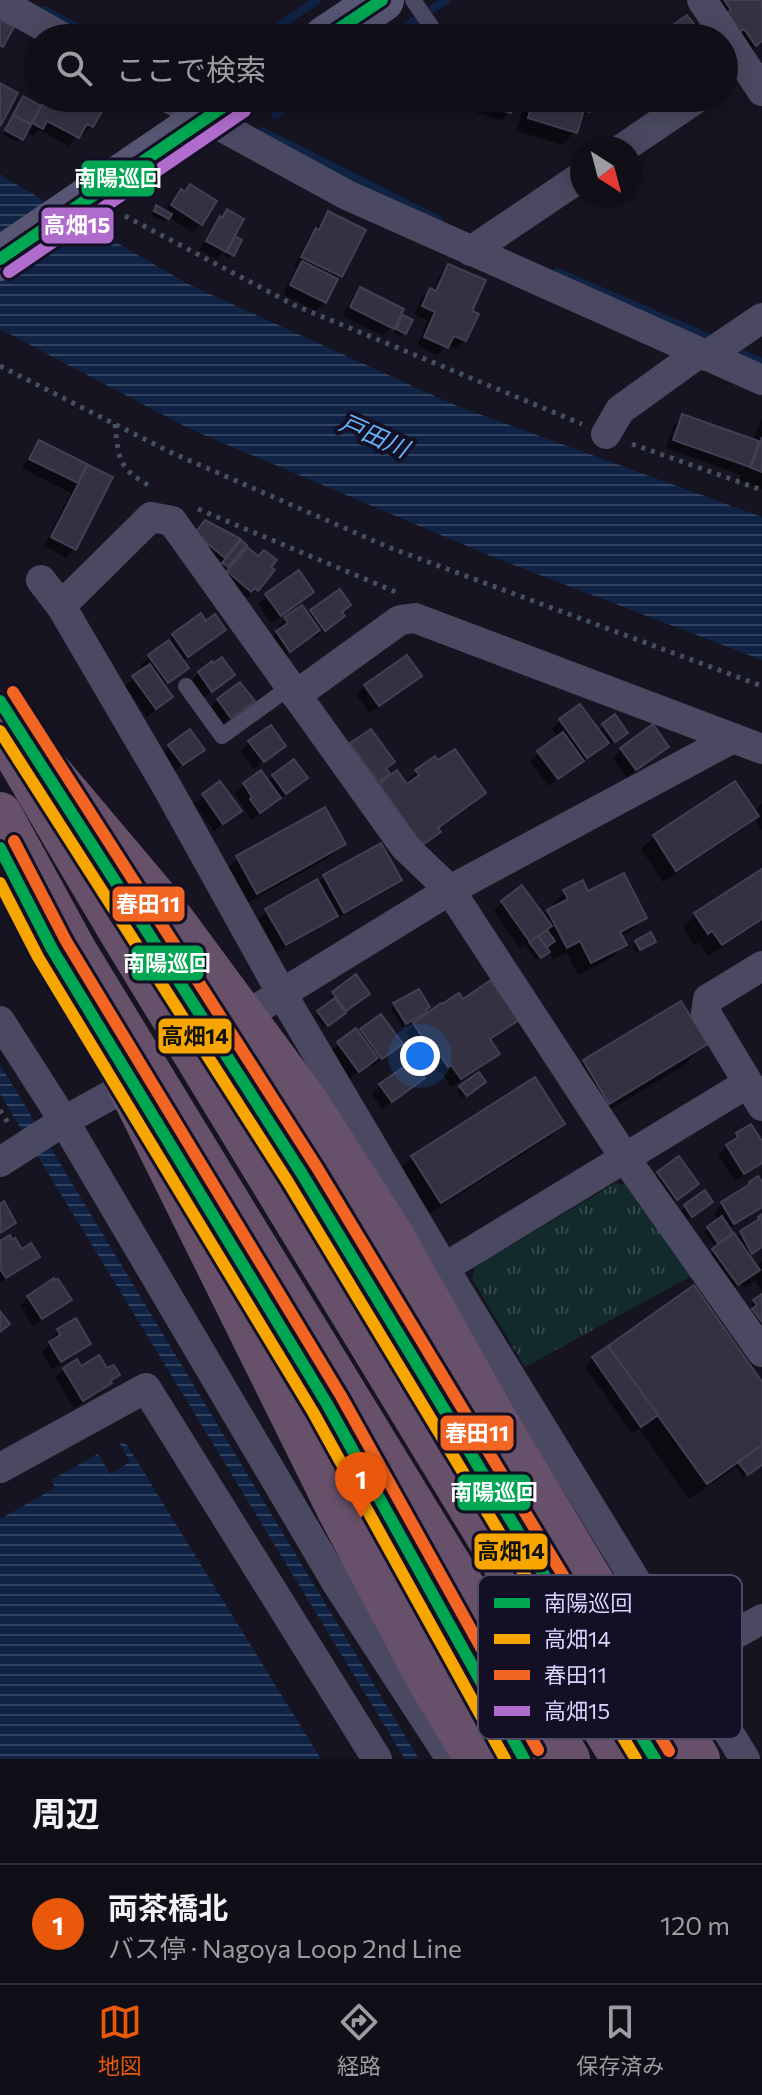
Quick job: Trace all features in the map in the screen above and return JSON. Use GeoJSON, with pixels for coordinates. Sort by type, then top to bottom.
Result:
{"type":"FeatureCollection","features":[{"type":"Feature","properties":{"kind":"highway"},"geometry":{"type":"LineString","coordinates":[[0,701],[302,1174],[544,1575]]}},
{"type":"Feature","properties":{"kind":"highway"},"geometry":{"type":"LineString","coordinates":[[0,727],[126,941],[511,1575]]}},
{"type":"Feature","properties":{"kind":"highway"},"geometry":{"type":"LineString","coordinates":[[36,756],[159,902],[305,1100],[392,1236],[495,1420],[590,1575]]}},
{"type":"Feature","properties":{"kind":"highway"},"geometry":{"type":"LineString","coordinates":[[0,814],[76,953],[478,1612]]}},
{"type":"Feature","properties":{"kind":"highway"},"geometry":{"type":"LineString","coordinates":[[0,848],[52,949],[327,1404],[478,1700]]}},
{"type":"Feature","properties":{"kind":"highway"},"geometry":{"type":"LineString","coordinates":[[108,1043],[339,1510],[429,1680],[478,1727]]}},
{"type":"Feature","properties":{"kind":"highway"},"geometry":{"type":"LineString","coordinates":[[490,1739],[505,1753]]}},
{"type":"Feature","properties":{"kind":"highway"},"geometry":{"type":"LineString","coordinates":[[556,1739],[568,1759]]}},
{"type":"Feature","properties":{"kind":"highway"},"geometry":{"type":"LineString","coordinates":[[611,1739],[623,1759]]}},
{"type":"Feature","properties":{"kind":"highway"},"geometry":{"type":"LineString","coordinates":[[643,1739],[655,1759]]}},
{"type":"Feature","properties":{"kind":"highway"},"geometry":{"type":"LineString","coordinates":[[686,1739],[698,1759]]}},
{"type":"Feature","properties":{"kind":"street"},"geometry":{"type":"LineString","coordinates":[[346,24],[382,0]]}},
{"type":"Feature","properties":{"kind":"street"},"geometry":{"type":"LineString","coordinates":[[702,0],[717,24]]}},
{"type":"Feature","properties":{"kind":"street"},"geometry":{"type":"LineString","coordinates":[[0,2],[39,24]]}},
{"type":"Feature","properties":{"kind":"street"},"geometry":{"type":"LineString","coordinates":[[744,66],[762,91]]}},
{"type":"Feature","properties":{"kind":"street"},"geometry":{"type":"LineString","coordinates":[[0,259],[89,197],[194,112]]}},
{"type":"Feature","properties":{"kind":"street"},"geometry":{"type":"LineString","coordinates":[[214,112],[347,195],[762,380]]}},
{"type":"Feature","properties":{"kind":"street"},"geometry":{"type":"LineString","coordinates":[[641,136],[676,112]]}},
{"type":"Feature","properties":{"kind":"street"},"geometry":{"type":"LineString","coordinates":[[471,251],[570,184]]}},
{"type":"Feature","properties":{"kind":"street"},"geometry":{"type":"LineString","coordinates":[[606,434],[620,410],[762,318]]}},
{"type":"Feature","properties":{"kind":"street"},"geometry":{"type":"LineString","coordinates":[[61,606],[151,517],[172,521],[405,847],[450,890],[625,1158],[762,1352]]}},
{"type":"Feature","properties":{"kind":"street"},"geometry":{"type":"LineString","coordinates":[[41,580],[61,606],[167,787],[271,1000],[444,1268],[632,1575]]}},
{"type":"Feature","properties":{"kind":"street"},"geometry":{"type":"LineString","coordinates":[[293,691],[400,620],[415,618],[762,749]]}},
{"type":"Feature","properties":{"kind":"street"},"geometry":{"type":"LineString","coordinates":[[271,1000],[450,890],[733,738]]}},
{"type":"Feature","properties":{"kind":"street"},"geometry":{"type":"LineString","coordinates":[[444,1268],[625,1158],[755,1095],[706,1013],[708,999],[762,966]]}},
{"type":"Feature","properties":{"kind":"street"},"geometry":{"type":"LineString","coordinates":[[0,1021],[46,1132],[451,1759]]}},
{"type":"Feature","properties":{"kind":"street"},"geometry":{"type":"LineString","coordinates":[[0,1162],[109,1096]]}},
{"type":"Feature","properties":{"kind":"street"},"geometry":{"type":"LineString","coordinates":[[0,1468],[146,1388],[377,1759]]}},
{"type":"Feature","properties":{"kind":"street"},"geometry":{"type":"LineString","coordinates":[[742,1630],[762,1619]]}},
{"type":"Feature","properties":{"kind":"street"},"geometry":{"type":"LineString","coordinates":[[431,1726],[505,1753]]}},
{"type":"Feature","properties":{"kind":"street"},"geometry":{"type":"LineString","coordinates":[[733,1739],[745,1759]]}},
{"type":"Feature","properties":{"kind":"lane"},"geometry":{"type":"LineString","coordinates":[[413,0],[429,24]]}},
{"type":"Feature","properties":{"kind":"lane"},"geometry":{"type":"LineString","coordinates":[[186,686],[222,736],[293,691]]}},
{"type":"Feature","properties":{"kind":"path"},"geometry":{"type":"LineString","coordinates":[[89,197],[294,305],[606,434],[762,490]]}},
{"type":"Feature","properties":{"kind":"path"},"geometry":{"type":"LineString","coordinates":[[0,366],[170,452],[388,547],[762,686]]}},
{"type":"Feature","properties":{"kind":"path"},"geometry":{"type":"LineString","coordinates":[[115,424],[118,455],[128,474],[158,492]]}},
{"type":"Feature","properties":{"kind":"path"},"geometry":{"type":"LineString","coordinates":[[187,504],[421,602],[415,618]]}},
{"type":"Feature","properties":{"kind":"green space"},"geometry":{"type":"Polygon","coordinates":[[[615,1183],[629,1185],[693,1275],[525,1367],[472,1279],[475,1267],[615,1183]]]}},
{"type":"Feature","properties":{"kind":"water","name":"戸田川"},"geometry":{"type":"Polygon","coordinates":[[[0,175],[188,284],[457,406],[762,517],[762,660],[493,557],[190,429],[0,329],[0,175]]]}},
{"type":"Feature","properties":{"kind":"water"},"geometry":{"type":"Polygon","coordinates":[[[0,1065],[419,1759],[405,1759],[0,1094],[0,1065]]]}},
{"type":"Feature","properties":{"kind":"water"},"geometry":{"type":"Polygon","coordinates":[[[119,1442],[127,1445],[321,1759],[0,1759],[0,1519],[55,1488],[51,1480],[98,1454],[110,1474],[130,1462],[119,1442]]]}},
{"type":"Feature","properties":{"kind":"building"},"geometry":{"type":"Polygon","coordinates":[[[724,0],[762,0],[762,41],[756,46],[744,29],[738,33],[738,24],[727,24],[722,16],[731,10],[724,0]]]}},
{"type":"Feature","properties":{"kind":"building"},"geometry":{"type":"Polygon","coordinates":[[[687,15],[694,24],[674,24],[687,15]]]}},
{"type":"Feature","properties":{"kind":"building"},"geometry":{"type":"Polygon","coordinates":[[[0,20],[14,27],[3,47],[0,45],[0,20]]]}},
{"type":"Feature","properties":{"kind":"building"},"geometry":{"type":"Polygon","coordinates":[[[0,83],[18,93],[1,125],[0,124],[0,83]]]}},
{"type":"Feature","properties":{"kind":"building"},"geometry":{"type":"Polygon","coordinates":[[[23,96],[24,112],[38,112],[31,124],[13,115],[23,96]]]}},
{"type":"Feature","properties":{"kind":"building"},"geometry":{"type":"Polygon","coordinates":[[[38,112],[102,112],[93,127],[87,124],[79,138],[47,121],[43,129],[32,123],[38,112]]]}},
{"type":"Feature","properties":{"kind":"building"},"geometry":{"type":"Polygon","coordinates":[[[530,112],[583,112],[577,133],[528,118],[530,112]]]}},
{"type":"Feature","properties":{"kind":"building"},"geometry":{"type":"Polygon","coordinates":[[[13,115],[31,125],[23,140],[5,130],[13,115]]]}},
{"type":"Feature","properties":{"kind":"building"},"geometry":{"type":"Polygon","coordinates":[[[190,184],[217,201],[202,225],[171,205],[181,189],[185,192],[190,184]]]}},
{"type":"Feature","properties":{"kind":"building"},"geometry":{"type":"Polygon","coordinates":[[[156,205],[172,214],[169,219],[154,211],[156,205]]]}},
{"type":"Feature","properties":{"kind":"building"},"geometry":{"type":"Polygon","coordinates":[[[227,209],[244,219],[226,252],[206,241],[227,209]]]}},
{"type":"Feature","properties":{"kind":"building"},"geometry":{"type":"Polygon","coordinates":[[[328,211],[366,230],[342,277],[301,257],[328,211]]]}},
{"type":"Feature","properties":{"kind":"building"},"geometry":{"type":"Polygon","coordinates":[[[235,236],[242,240],[234,256],[227,252],[235,236]]]}},
{"type":"Feature","properties":{"kind":"building"},"geometry":{"type":"Polygon","coordinates":[[[302,261],[338,279],[326,303],[290,285],[302,261]]]}},
{"type":"Feature","properties":{"kind":"building"},"geometry":{"type":"Polygon","coordinates":[[[448,264],[486,280],[472,311],[479,314],[466,341],[454,336],[448,348],[424,337],[435,312],[422,306],[430,288],[436,291],[448,264]]]}},
{"type":"Feature","properties":{"kind":"building"},"geometry":{"type":"Polygon","coordinates":[[[360,287],[404,309],[394,329],[350,307],[360,287]]]}},
{"type":"Feature","properties":{"kind":"building"},"geometry":{"type":"Polygon","coordinates":[[[403,315],[413,320],[406,334],[396,329],[403,315]]]}},
{"type":"Feature","properties":{"kind":"building"},"geometry":{"type":"Polygon","coordinates":[[[682,414],[759,441],[750,467],[673,440],[682,414]]]}},
{"type":"Feature","properties":{"kind":"building"},"geometry":{"type":"Polygon","coordinates":[[[762,437],[762,472],[751,468],[762,437]]]}},
{"type":"Feature","properties":{"kind":"building"},"geometry":{"type":"Polygon","coordinates":[[[39,440],[87,464],[78,483],[29,459],[39,440]]]}},
{"type":"Feature","properties":{"kind":"building"},"geometry":{"type":"Polygon","coordinates":[[[88,465],[113,477],[76,550],[51,537],[88,465]]]}},
{"type":"Feature","properties":{"kind":"building"},"geometry":{"type":"Polygon","coordinates":[[[205,520],[241,539],[225,558],[195,533],[205,520]]]}},
{"type":"Feature","properties":{"kind":"building"},"geometry":{"type":"Polygon","coordinates":[[[241,540],[247,545],[228,567],[222,563],[241,540]]]}},
{"type":"Feature","properties":{"kind":"building"},"geometry":{"type":"Polygon","coordinates":[[[247,547],[258,556],[264,550],[277,560],[271,567],[275,570],[258,591],[255,588],[251,592],[227,571],[247,547]]]}},
{"type":"Feature","properties":{"kind":"building"},"geometry":{"type":"Polygon","coordinates":[[[299,570],[314,592],[281,616],[265,594],[299,570]]]}},
{"type":"Feature","properties":{"kind":"building"},"geometry":{"type":"Polygon","coordinates":[[[340,589],[351,605],[342,612],[345,616],[325,631],[310,610],[340,589]]]}},
{"type":"Feature","properties":{"kind":"building"},"geometry":{"type":"Polygon","coordinates":[[[302,605],[320,630],[290,652],[276,631],[288,623],[284,617],[302,605]]]}},
{"type":"Feature","properties":{"kind":"building"},"geometry":{"type":"Polygon","coordinates":[[[201,613],[206,621],[215,614],[226,630],[188,657],[172,634],[201,613]]]}},
{"type":"Feature","properties":{"kind":"building"},"geometry":{"type":"Polygon","coordinates":[[[169,640],[189,668],[168,683],[148,655],[169,640]]]}},
{"type":"Feature","properties":{"kind":"building"},"geometry":{"type":"Polygon","coordinates":[[[407,655],[422,676],[379,706],[364,685],[407,655]]]}},
{"type":"Feature","properties":{"kind":"building"},"geometry":{"type":"Polygon","coordinates":[[[222,657],[235,675],[212,692],[198,672],[222,657]]]}},
{"type":"Feature","properties":{"kind":"building"},"geometry":{"type":"Polygon","coordinates":[[[150,664],[173,697],[156,709],[132,676],[150,664]]]}},
{"type":"Feature","properties":{"kind":"building"},"geometry":{"type":"Polygon","coordinates":[[[240,682],[255,701],[231,718],[217,699],[240,682]]]}},
{"type":"Feature","properties":{"kind":"building"},"geometry":{"type":"Polygon","coordinates":[[[580,704],[609,743],[587,758],[559,719],[580,704]]]}},
{"type":"Feature","properties":{"kind":"building"},"geometry":{"type":"Polygon","coordinates":[[[615,714],[628,733],[615,742],[602,724],[615,714]]]}},
{"type":"Feature","properties":{"kind":"building"},"geometry":{"type":"Polygon","coordinates":[[[653,724],[669,747],[636,770],[620,748],[653,724]]]}},
{"type":"Feature","properties":{"kind":"building"},"geometry":{"type":"Polygon","coordinates":[[[271,725],[286,746],[264,762],[248,741],[271,725]]]}},
{"type":"Feature","properties":{"kind":"building"},"geometry":{"type":"Polygon","coordinates":[[[190,729],[205,750],[183,765],[168,745],[190,729]]]}},
{"type":"Feature","properties":{"kind":"building"},"geometry":{"type":"Polygon","coordinates":[[[371,729],[395,762],[386,768],[390,774],[378,782],[350,743],[371,729]]]}},
{"type":"Feature","properties":{"kind":"building"},"geometry":{"type":"Polygon","coordinates":[[[563,732],[584,761],[558,779],[537,751],[563,732]]]}},
{"type":"Feature","properties":{"kind":"building"},"geometry":{"type":"Polygon","coordinates":[[[455,749],[486,793],[438,828],[441,832],[422,845],[379,784],[397,770],[407,784],[419,775],[415,770],[435,756],[438,760],[455,749]]]}},
{"type":"Feature","properties":{"kind":"building"},"geometry":{"type":"Polygon","coordinates":[[[294,759],[308,778],[286,794],[272,775],[294,759]]]}},
{"type":"Feature","properties":{"kind":"building"},"geometry":{"type":"Polygon","coordinates":[[[261,770],[281,798],[260,813],[243,783],[261,770]]]}},
{"type":"Feature","properties":{"kind":"building"},"geometry":{"type":"Polygon","coordinates":[[[220,781],[242,811],[223,824],[202,794],[220,781]]]}},
{"type":"Feature","properties":{"kind":"building"},"geometry":{"type":"Polygon","coordinates":[[[735,781],[759,816],[676,871],[653,835],[735,781]]]}},
{"type":"Feature","properties":{"kind":"building"},"geometry":{"type":"Polygon","coordinates":[[[325,807],[346,844],[257,894],[236,856],[325,807]]]}},
{"type":"Feature","properties":{"kind":"building"},"geometry":{"type":"Polygon","coordinates":[[[381,843],[402,880],[344,913],[323,875],[381,843]]]}},
{"type":"Feature","properties":{"kind":"building"},"geometry":{"type":"Polygon","coordinates":[[[762,869],[762,919],[722,945],[712,931],[708,934],[694,913],[762,869]]]}},
{"type":"Feature","properties":{"kind":"building"},"geometry":{"type":"Polygon","coordinates":[[[624,873],[647,918],[620,932],[627,945],[591,963],[580,941],[567,948],[547,910],[568,899],[563,890],[583,880],[588,891],[624,873]]]}},
{"type":"Feature","properties":{"kind":"building"},"geometry":{"type":"Polygon","coordinates":[[[317,879],[338,916],[286,945],[265,909],[317,879]]]}},
{"type":"Feature","properties":{"kind":"building"},"geometry":{"type":"Polygon","coordinates":[[[522,885],[552,926],[530,942],[501,901],[522,885]]]}},
{"type":"Feature","properties":{"kind":"building"},"geometry":{"type":"Polygon","coordinates":[[[547,930],[555,941],[547,947],[539,936],[547,930]]]}},
{"type":"Feature","properties":{"kind":"building"},"geometry":{"type":"Polygon","coordinates":[[[651,932],[656,942],[640,950],[635,941],[651,932]]]}},
{"type":"Feature","properties":{"kind":"building"},"geometry":{"type":"Polygon","coordinates":[[[538,936],[550,952],[541,958],[529,942],[538,936]]]}},
{"type":"Feature","properties":{"kind":"building"},"geometry":{"type":"Polygon","coordinates":[[[356,974],[370,994],[346,1011],[332,992],[356,974]]]}},
{"type":"Feature","properties":{"kind":"building"},"geometry":{"type":"Polygon","coordinates":[[[491,980],[519,1020],[490,1039],[500,1054],[461,1079],[451,1065],[448,1067],[433,1044],[429,1047],[413,1023],[459,993],[463,999],[491,980]]]}},
{"type":"Feature","properties":{"kind":"building"},"geometry":{"type":"Polygon","coordinates":[[[419,989],[430,1007],[406,1024],[393,1003],[419,989]]]}},
{"type":"Feature","properties":{"kind":"building"},"geometry":{"type":"Polygon","coordinates":[[[335,998],[346,1013],[328,1026],[317,1011],[335,998]]]}},
{"type":"Feature","properties":{"kind":"building"},"geometry":{"type":"Polygon","coordinates":[[[681,1001],[708,1044],[609,1104],[583,1060],[681,1001]]]}},
{"type":"Feature","properties":{"kind":"building"},"geometry":{"type":"Polygon","coordinates":[[[381,1014],[403,1044],[382,1059],[360,1029],[381,1014]]]}},
{"type":"Feature","properties":{"kind":"building"},"geometry":{"type":"Polygon","coordinates":[[[356,1028],[378,1058],[359,1072],[337,1042],[356,1028]]]}},
{"type":"Feature","properties":{"kind":"building"},"geometry":{"type":"Polygon","coordinates":[[[413,1061],[425,1078],[392,1102],[379,1084],[413,1061]]]}},
{"type":"Feature","properties":{"kind":"building"},"geometry":{"type":"Polygon","coordinates":[[[479,1072],[486,1082],[467,1096],[459,1086],[479,1072]]]}},
{"type":"Feature","properties":{"kind":"building"},"geometry":{"type":"Polygon","coordinates":[[[535,1077],[565,1124],[441,1203],[411,1156],[535,1077]]]}},
{"type":"Feature","properties":{"kind":"building"},"geometry":{"type":"Polygon","coordinates":[[[751,1124],[762,1141],[762,1163],[744,1174],[726,1145],[738,1137],[736,1133],[751,1124]]]}},
{"type":"Feature","properties":{"kind":"building"},"geometry":{"type":"Polygon","coordinates":[[[679,1156],[699,1184],[677,1200],[657,1172],[679,1156]]]}},
{"type":"Feature","properties":{"kind":"building"},"geometry":{"type":"Polygon","coordinates":[[[758,1176],[762,1182],[762,1207],[734,1224],[721,1202],[758,1176]]]}},
{"type":"Feature","properties":{"kind":"building"},"geometry":{"type":"Polygon","coordinates":[[[705,1190],[713,1202],[692,1217],[684,1205],[705,1190]]]}},
{"type":"Feature","properties":{"kind":"building"},"geometry":{"type":"Polygon","coordinates":[[[4,1201],[16,1223],[0,1233],[0,1204],[4,1201]]]}},
{"type":"Feature","properties":{"kind":"building"},"geometry":{"type":"Polygon","coordinates":[[[762,1214],[762,1247],[752,1254],[740,1231],[762,1214]]]}},
{"type":"Feature","properties":{"kind":"building"},"geometry":{"type":"Polygon","coordinates":[[[722,1216],[733,1233],[718,1243],[707,1227],[722,1216]]]}},
{"type":"Feature","properties":{"kind":"building"},"geometry":{"type":"Polygon","coordinates":[[[734,1233],[760,1270],[738,1285],[712,1249],[734,1233]]]}},
{"type":"Feature","properties":{"kind":"building"},"geometry":{"type":"Polygon","coordinates":[[[10,1235],[22,1249],[31,1243],[40,1257],[6,1278],[0,1269],[0,1241],[10,1235]]]}},
{"type":"Feature","properties":{"kind":"building"},"geometry":{"type":"Polygon","coordinates":[[[54,1278],[58,1279],[72,1300],[42,1319],[27,1296],[54,1278]]]}},
{"type":"Feature","properties":{"kind":"building"},"geometry":{"type":"Polygon","coordinates":[[[694,1285],[762,1382],[762,1445],[707,1484],[608,1346],[694,1285]]]}},
{"type":"Feature","properties":{"kind":"building"},"geometry":{"type":"Polygon","coordinates":[[[762,1294],[762,1322],[752,1309],[757,1305],[753,1300],[762,1294]]]}},
{"type":"Feature","properties":{"kind":"building"},"geometry":{"type":"Polygon","coordinates":[[[0,1311],[10,1324],[0,1332],[0,1311]]]}},
{"type":"Feature","properties":{"kind":"building"},"geometry":{"type":"Polygon","coordinates":[[[76,1318],[91,1344],[61,1362],[49,1342],[60,1335],[57,1329],[76,1318]]]}},
{"type":"Feature","properties":{"kind":"building"},"geometry":{"type":"Polygon","coordinates":[[[608,1346],[658,1415],[641,1427],[592,1357],[608,1346]]]}},
{"type":"Feature","properties":{"kind":"building"},"geometry":{"type":"Polygon","coordinates":[[[99,1355],[107,1368],[114,1365],[120,1375],[83,1401],[63,1368],[77,1359],[81,1366],[99,1355]]]}},
{"type":"Feature","properties":{"kind":"building"},"geometry":{"type":"Polygon","coordinates":[[[762,1445],[762,1465],[748,1475],[738,1462],[762,1445]]]}},
{"type":"Feature","properties":{"kind":"waterway"},"geometry":{"type":"LineString","coordinates":[[282,24],[317,0]]}},
{"type":"Feature","properties":{"kind":"waterway"},"geometry":{"type":"LineString","coordinates":[[431,10],[446,0]]}},
{"type":"Feature","properties":{"kind":"waterway"},"geometry":{"type":"LineString","coordinates":[[45,10],[71,24]]}},
{"type":"Feature","properties":{"kind":"waterway"},"geometry":{"type":"LineString","coordinates":[[410,24],[414,21]]}},
{"type":"Feature","properties":{"kind":"waterway"},"geometry":{"type":"LineString","coordinates":[[275,115],[279,112]]}},
{"type":"Feature","properties":{"kind":"waterway"},"geometry":{"type":"LineString","coordinates":[[262,131],[439,220]]}},
{"type":"Feature","properties":{"kind":"waterway"},"geometry":{"type":"LineString","coordinates":[[557,272],[710,338]]}},
{"type":"Feature","properties":{"kind":"waterway"},"geometry":{"type":"LineString","coordinates":[[735,351],[762,362]]}},
{"type":"Feature","properties":{"kind":"transit line","name":"南陽巡回"},"geometry":{"type":"LineString","coordinates":[[346,24],[382,0]]}},
{"type":"Feature","properties":{"kind":"transit line","name":"南陽巡回"},"geometry":{"type":"LineString","coordinates":[[0,259],[215,112]]}},
{"type":"Feature","properties":{"kind":"transit line","name":"高畑15"},"geometry":{"type":"LineString","coordinates":[[9,272],[244,112]]}},
{"type":"Feature","properties":{"kind":"transit line","name":"春田11"},"geometry":{"type":"LineString","coordinates":[[13,692],[316,1166],[563,1575]]}},
{"type":"Feature","properties":{"kind":"transit line","name":"南陽巡回"},"geometry":{"type":"LineString","coordinates":[[0,701],[302,1174],[544,1575]]}},
{"type":"Feature","properties":{"kind":"transit line","name":"高畑14"},"geometry":{"type":"LineString","coordinates":[[0,731],[288,1182],[525,1575]]}},
{"type":"Feature","properties":{"kind":"transit line","name":"春田11"},"geometry":{"type":"LineString","coordinates":[[14,841],[66,941],[341,1396],[478,1642]]}},
{"type":"Feature","properties":{"kind":"transit line","name":"南陽巡回"},"geometry":{"type":"LineString","coordinates":[[0,848],[52,949],[327,1404],[478,1676]]}},
{"type":"Feature","properties":{"kind":"transit line","name":"高畑14"},"geometry":{"type":"LineString","coordinates":[[0,883],[38,957],[313,1412],[478,1710]]}},
{"type":"Feature","properties":{"kind":"transit line","name":"高畑14"},"geometry":{"type":"LineString","coordinates":[[494,1739],[505,1759]]}},
{"type":"Feature","properties":{"kind":"transit line","name":"南陽巡回"},"geometry":{"type":"LineString","coordinates":[[513,1739],[524,1759]]}},
{"type":"Feature","properties":{"kind":"transit line","name":"春田11"},"geometry":{"type":"LineString","coordinates":[[532,1739],[538,1750]]}},
{"type":"Feature","properties":{"kind":"transit line","name":"高畑14"},"geometry":{"type":"LineString","coordinates":[[624,1739],[636,1759]]}},
{"type":"Feature","properties":{"kind":"transit line","name":"南陽巡回"},"geometry":{"type":"LineString","coordinates":[[643,1739],[655,1759]]}},
{"type":"Feature","properties":{"kind":"transit line","name":"春田11"},"geometry":{"type":"LineString","coordinates":[[662,1739],[669,1751]]}},
{"type":"Feature","properties":{"kind":"place","name":"両茶橋北"},"geometry":{"type":"Point","coordinates":[361,1518]}}]}
